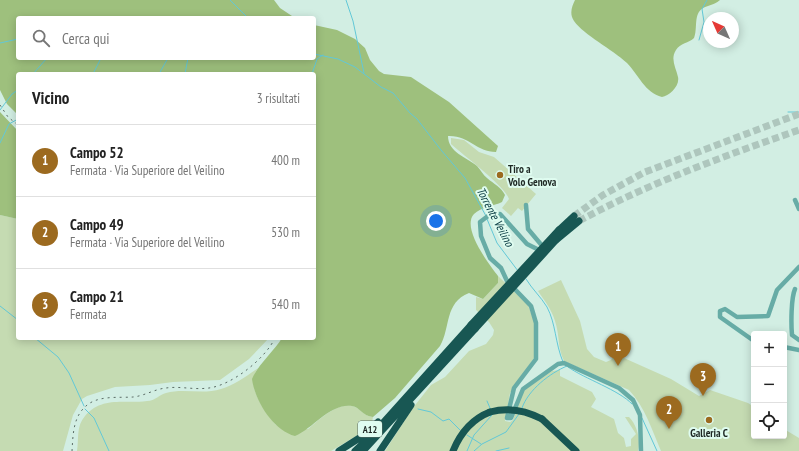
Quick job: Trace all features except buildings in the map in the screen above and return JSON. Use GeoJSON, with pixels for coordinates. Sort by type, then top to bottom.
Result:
{"type":"FeatureCollection","features":[{"type":"Feature","properties":{"kind":"highway"},"geometry":{"type":"LineString","coordinates":[[355,451],[561,232],[577,218]]}},
{"type":"Feature","properties":{"kind":"highway"},"geometry":{"type":"LineString","coordinates":[[363,451],[422,388],[473,327]]}},
{"type":"Feature","properties":{"kind":"highway"},"geometry":{"type":"LineString","coordinates":[[380,451],[422,388]]}},
{"type":"Feature","properties":{"kind":"highway","name":"A12"},"geometry":{"type":"LineString","coordinates":[[339,451],[360,437],[400,404]]}},
{"type":"Feature","properties":{"kind":"highway"},"geometry":{"type":"LineString","coordinates":[[453,451],[458,440],[475,420],[490,412],[500,410],[517,410],[542,419],[576,451]]}},
{"type":"Feature","properties":{"kind":"street"},"geometry":{"type":"LineString","coordinates":[[795,200],[799,209]]}},
{"type":"Feature","properties":{"kind":"street"},"geometry":{"type":"LineString","coordinates":[[526,205],[528,229],[539,244],[548,252],[547,254],[527,244],[502,216],[493,214],[484,218],[480,222],[479,230],[490,258],[501,268],[507,281],[531,306],[536,323],[537,342],[535,360],[514,388],[507,418],[511,418],[523,389],[558,364],[564,363],[620,388],[633,400],[640,415],[641,451]]}},
{"type":"Feature","properties":{"kind":"street"},"geometry":{"type":"LineString","coordinates":[[751,339],[720,317],[720,311],[725,309],[737,316],[743,317],[768,316],[777,290],[799,267]]}},
{"type":"Feature","properties":{"kind":"street"},"geometry":{"type":"LineString","coordinates":[[795,289],[792,297],[792,336],[799,340]]}},
{"type":"Feature","properties":{"kind":"street"},"geometry":{"type":"LineString","coordinates":[[787,348],[799,350]]}},
{"type":"Feature","properties":{"kind":"green space"},"geometry":{"type":"Polygon","coordinates":[[[0,0],[274,0],[280,8],[292,16],[16,16],[16,60],[316,60],[316,25],[337,30],[355,39],[365,48],[370,60],[379,71],[384,74],[411,77],[449,102],[498,146],[496,152],[489,151],[462,138],[448,136],[449,142],[454,150],[477,166],[505,195],[502,202],[477,212],[471,220],[471,228],[474,237],[483,255],[498,276],[498,283],[483,299],[469,293],[461,297],[455,303],[449,316],[440,346],[395,398],[373,417],[366,415],[355,407],[344,406],[329,412],[295,436],[287,433],[279,428],[266,414],[257,396],[252,379],[254,374],[281,340],[316,340],[316,72],[16,72],[16,113],[7,104],[0,90],[0,0]]]}},
{"type":"Feature","properties":{"kind":"green space"},"geometry":{"type":"Polygon","coordinates":[[[575,0],[720,0],[700,11],[697,18],[694,38],[680,46],[674,53],[673,60],[678,77],[677,84],[671,93],[662,97],[651,92],[627,63],[584,32],[574,21],[571,13],[575,0]]]}},
{"type":"Feature","properties":{"kind":"green space"},"geometry":{"type":"Polygon","coordinates":[[[0,112],[16,129],[16,219],[0,215],[0,112]]]}},
{"type":"Feature","properties":{"kind":"green space","name":"Tiro a Volo Genova"},"geometry":{"type":"Polygon","coordinates":[[[451,138],[464,140],[479,152],[494,157],[536,194],[522,211],[518,208],[511,216],[502,208],[509,199],[506,193],[500,186],[451,144],[451,138]]]}},
{"type":"Feature","properties":{"kind":"green space"},"geometry":{"type":"Polygon","coordinates":[[[0,215],[16,219],[16,340],[267,340],[249,359],[220,380],[115,387],[87,396],[82,399],[73,415],[63,451],[0,451],[0,215]]]}},
{"type":"Feature","properties":{"kind":"green space"},"geometry":{"type":"Polygon","coordinates":[[[498,276],[528,305],[535,324],[534,358],[510,393],[505,421],[510,422],[513,420],[523,391],[552,371],[560,370],[560,376],[592,392],[596,399],[591,407],[614,419],[618,433],[624,438],[626,447],[631,446],[631,439],[636,434],[625,417],[629,417],[632,420],[638,433],[638,451],[385,451],[412,409],[431,385],[445,377],[469,351],[486,344],[493,335],[494,330],[489,322],[476,310],[476,297],[483,299],[498,283],[498,276]]]}},
{"type":"Feature","properties":{"kind":"green space"},"geometry":{"type":"Polygon","coordinates":[[[561,280],[580,321],[587,349],[594,357],[606,362],[611,360],[615,354],[671,379],[699,396],[710,390],[748,403],[751,405],[751,439],[787,439],[787,431],[799,438],[799,451],[661,451],[644,411],[629,390],[564,361],[560,351],[557,326],[554,317],[538,291],[561,280]]]}},
{"type":"Feature","properties":{"kind":"green space"},"geometry":{"type":"Polygon","coordinates":[[[258,368],[254,382],[255,390],[266,412],[276,425],[308,429],[323,416],[342,406],[357,408],[373,417],[372,422],[358,435],[331,451],[77,451],[80,424],[85,416],[99,406],[114,402],[150,401],[164,394],[180,391],[214,391],[236,383],[258,368]]]}},
{"type":"Feature","properties":{"kind":"waterway"},"geometry":{"type":"LineString","coordinates":[[230,0],[246,16]]}},
{"type":"Feature","properties":{"kind":"waterway"},"geometry":{"type":"LineString","coordinates":[[346,0],[353,21],[364,73]]}},
{"type":"Feature","properties":{"kind":"waterway"},"geometry":{"type":"LineString","coordinates":[[699,40],[704,22],[702,9],[707,0]]}},
{"type":"Feature","properties":{"kind":"waterway","name":"Torrente Veilino"},"geometry":{"type":"LineString","coordinates":[[0,43],[16,39]]}},
{"type":"Feature","properties":{"kind":"waterway","name":"Torrente Veilino"},"geometry":{"type":"LineString","coordinates":[[316,54],[338,59],[355,67],[381,87],[393,93],[417,119],[465,178],[486,216]]}},
{"type":"Feature","properties":{"kind":"waterway"},"geometry":{"type":"LineString","coordinates":[[313,72],[317,59],[323,55]]}},
{"type":"Feature","properties":{"kind":"waterway"},"geometry":{"type":"LineString","coordinates":[[35,72],[45,60]]}},
{"type":"Feature","properties":{"kind":"waterway"},"geometry":{"type":"LineString","coordinates":[[94,72],[100,60]]}},
{"type":"Feature","properties":{"kind":"waterway"},"geometry":{"type":"LineString","coordinates":[[160,72],[167,60]]}},
{"type":"Feature","properties":{"kind":"waterway"},"geometry":{"type":"LineString","coordinates":[[185,72],[188,60]]}},
{"type":"Feature","properties":{"kind":"waterway"},"geometry":{"type":"LineString","coordinates":[[0,110],[12,94],[16,91]]}},
{"type":"Feature","properties":{"kind":"waterway"},"geometry":{"type":"LineString","coordinates":[[788,112],[799,112]]}},
{"type":"Feature","properties":{"kind":"waterway"},"geometry":{"type":"LineString","coordinates":[[0,143],[9,124],[16,120]]}},
{"type":"Feature","properties":{"kind":"waterway","name":"Torrente Veilino"},"geometry":{"type":"LineString","coordinates":[[487,219],[497,243],[518,271]]}},
{"type":"Feature","properties":{"kind":"waterway","name":"Torrente Veilino"},"geometry":{"type":"LineString","coordinates":[[526,279],[545,303],[550,313],[558,348],[563,362]]}},
{"type":"Feature","properties":{"kind":"waterway"},"geometry":{"type":"LineString","coordinates":[[0,306],[16,318]]}},
{"type":"Feature","properties":{"kind":"waterway"},"geometry":{"type":"LineString","coordinates":[[37,340],[58,357],[69,373],[84,406]]}},
{"type":"Feature","properties":{"kind":"waterway"},"geometry":{"type":"LineString","coordinates":[[522,408],[529,395],[540,383],[567,366]]}},
{"type":"Feature","properties":{"kind":"waterway","name":"Torrente Veilino"},"geometry":{"type":"LineString","coordinates":[[568,367],[611,389],[632,404]]}},
{"type":"Feature","properties":{"kind":"waterway"},"geometry":{"type":"LineString","coordinates":[[487,401],[490,408]]}},
{"type":"Feature","properties":{"kind":"waterway"},"geometry":{"type":"LineString","coordinates":[[85,409],[94,418],[109,451]]}},
{"type":"Feature","properties":{"kind":"waterway"},"geometry":{"type":"LineString","coordinates":[[418,409],[431,412],[443,421],[449,419],[460,430]]}},
{"type":"Feature","properties":{"kind":"waterway"},"geometry":{"type":"LineString","coordinates":[[474,451],[482,444],[506,432],[519,414]]}},
{"type":"Feature","properties":{"kind":"waterway"},"geometry":{"type":"LineString","coordinates":[[467,451],[474,435],[492,415]]}},
{"type":"Feature","properties":{"kind":"waterway","name":"Torrente Veilino"},"geometry":{"type":"LineString","coordinates":[[642,418],[657,451]]}},
{"type":"Feature","properties":{"kind":"waterway"},"geometry":{"type":"LineString","coordinates":[[467,435],[481,444]]}},
{"type":"Feature","properties":{"kind":"waterway"},"geometry":{"type":"LineString","coordinates":[[496,451],[509,448]]}},
{"type":"Feature","properties":{"kind":"tunnel"},"geometry":{"type":"LineString","coordinates":[[574,216],[603,195],[645,172],[799,114]]}},
{"type":"Feature","properties":{"kind":"tunnel"},"geometry":{"type":"LineString","coordinates":[[579,221],[605,207],[660,182],[715,160],[799,130]]}},
{"type":"Feature","properties":{"kind":"railway"},"geometry":{"type":"LineString","coordinates":[[0,105],[8,117],[16,123]]}},
{"type":"Feature","properties":{"kind":"railway"},"geometry":{"type":"LineString","coordinates":[[72,451],[73,433],[78,415],[91,402],[109,398],[133,397],[166,388],[209,388],[218,386],[228,382],[247,370],[264,354],[274,340]]}},
{"type":"Feature","properties":{"kind":"place","name":"Tiro a Volo Genova"},"geometry":{"type":"Point","coordinates":[500,175]}},
{"type":"Feature","properties":{"kind":"place","name":"Campo 52"},"geometry":{"type":"Point","coordinates":[618,366]}},
{"type":"Feature","properties":{"kind":"place","name":"Campo 21"},"geometry":{"type":"Point","coordinates":[703,396]}},
{"type":"Feature","properties":{"kind":"place","name":"Galleria C"},"geometry":{"type":"Point","coordinates":[709,420]}},
{"type":"Feature","properties":{"kind":"place","name":"Campo 49"},"geometry":{"type":"Point","coordinates":[669,429]}}]}
